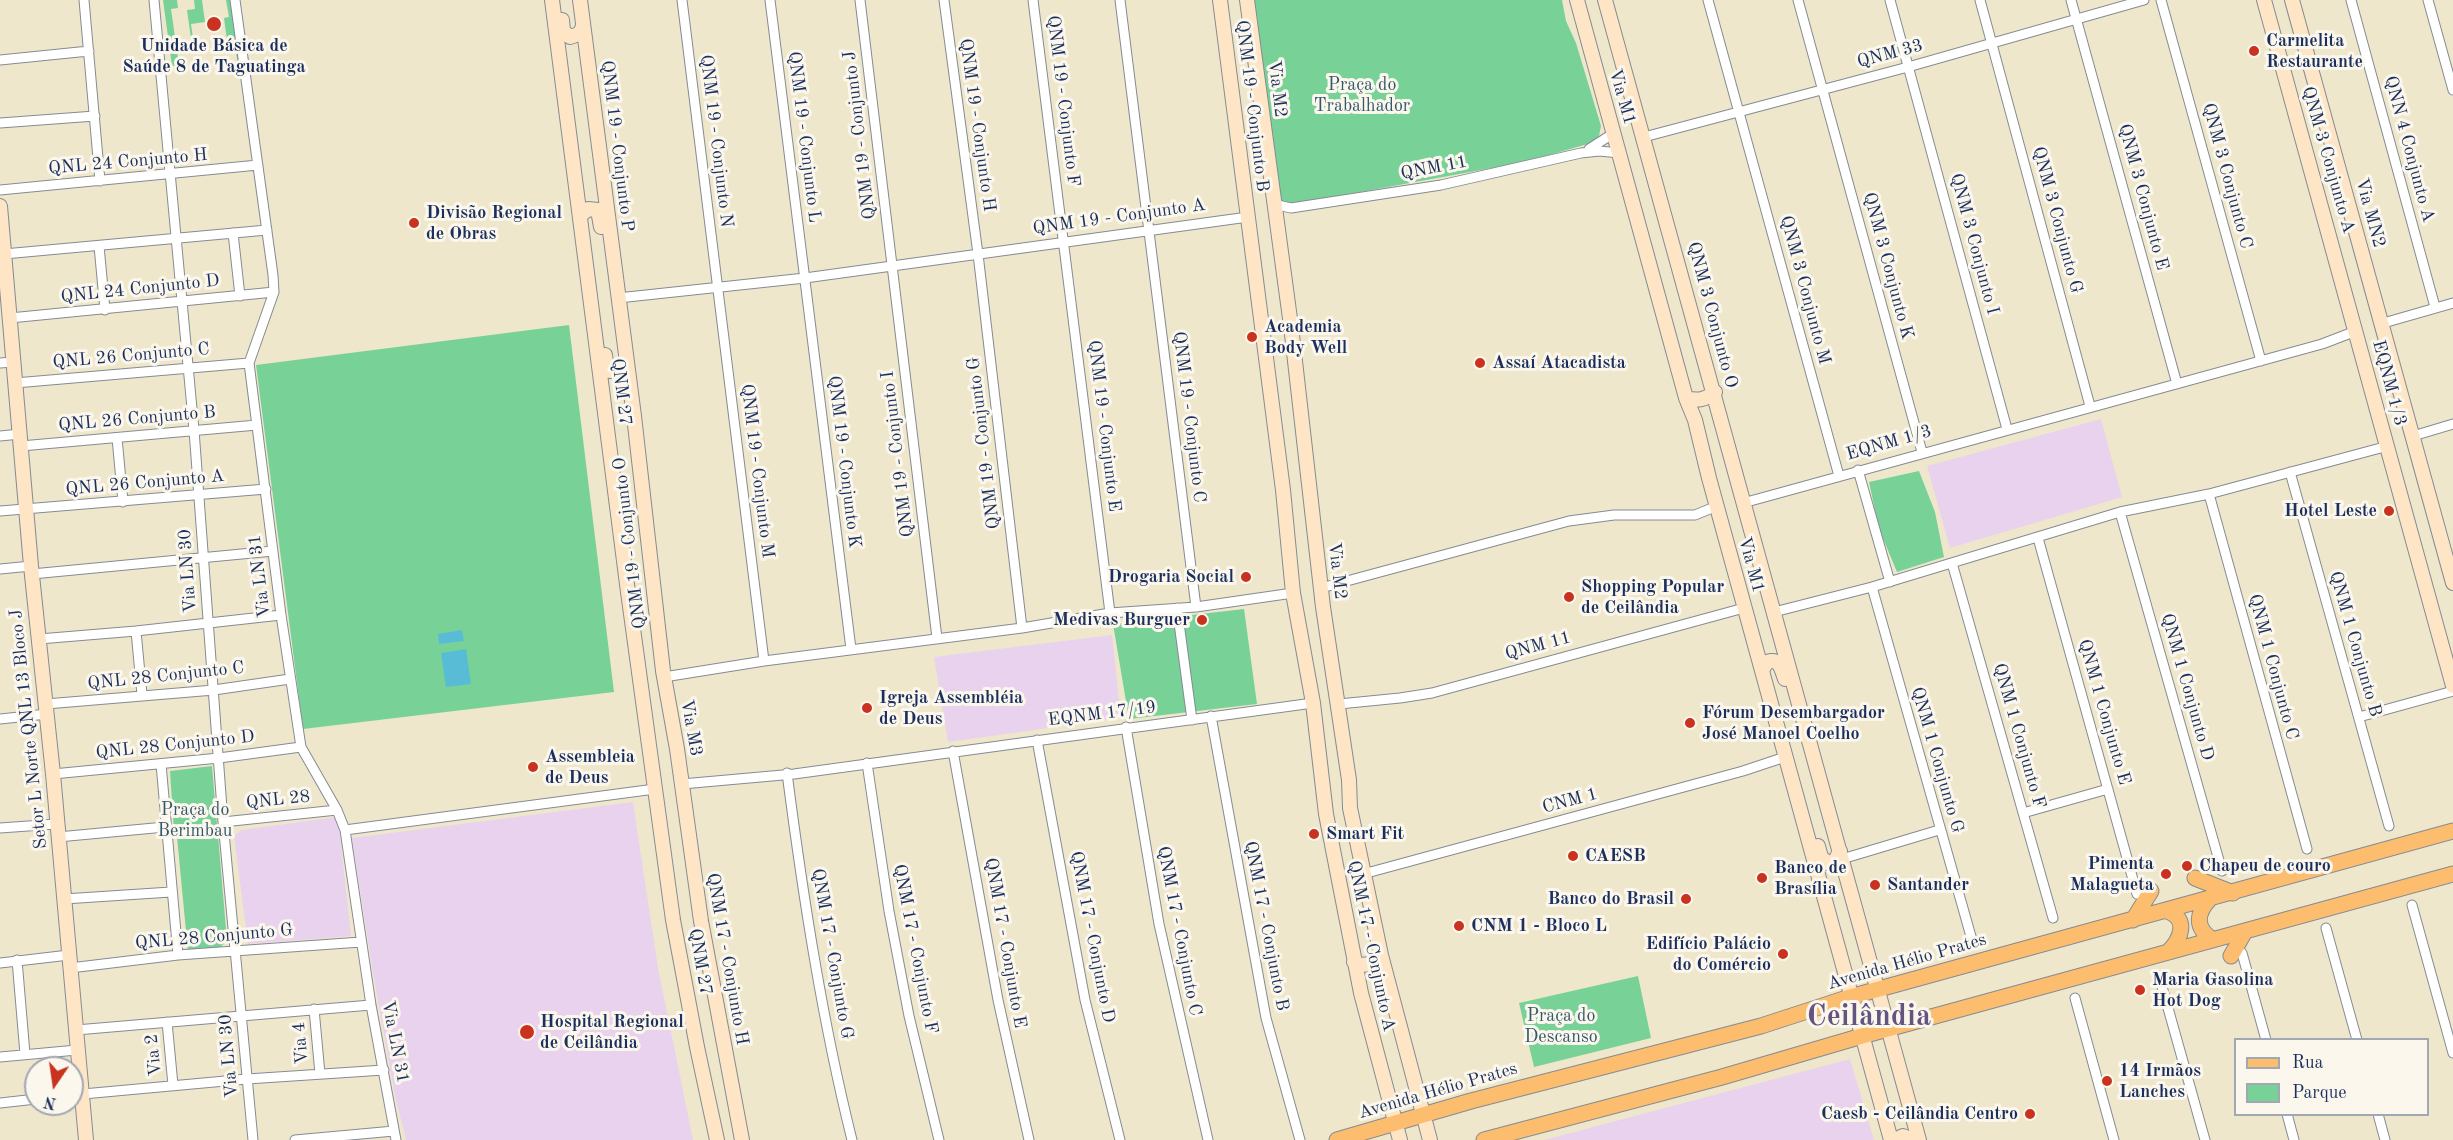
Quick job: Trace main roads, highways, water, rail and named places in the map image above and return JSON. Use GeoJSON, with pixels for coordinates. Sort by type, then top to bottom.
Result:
{"type":"FeatureCollection","features":[{"type":"Feature","properties":{"kind":"main road","name":"QNM 27"},"geometry":{"type":"LineString","coordinates":[[552,0],[655,789],[674,920],[717,1140]]}},
{"type":"Feature","properties":{"kind":"main road"},"geometry":{"type":"LineString","coordinates":[[559,0],[565,34],[573,38],[583,27]]}},
{"type":"Feature","properties":{"kind":"main road","name":"QNM 19 - Conjunto P"},"geometry":{"type":"LineString","coordinates":[[580,0],[618,295]]}},
{"type":"Feature","properties":{"kind":"main road","name":"QNM 19 - Conjunto B"},"geometry":{"type":"LineString","coordinates":[[1220,0],[1282,490]]}},
{"type":"Feature","properties":{"kind":"main road","name":"Via M2"},"geometry":{"type":"LineString","coordinates":[[1247,0],[1291,326],[1312,517],[1349,780],[1350,808],[1381,955],[1430,1140]]}},
{"type":"Feature","properties":{"kind":"main road","name":"Via M1"},"geometry":{"type":"LineString","coordinates":[[1577,0],[1686,398],[1695,420],[1850,997],[1893,1140]]}},
{"type":"Feature","properties":{"kind":"main road"},"geometry":{"type":"LineString","coordinates":[[1599,0],[1611,23]]}},
{"type":"Feature","properties":{"kind":"main road"},"geometry":{"type":"LineString","coordinates":[[1605,0],[1611,23]]}},
{"type":"Feature","properties":{"kind":"main road","name":"QNM 3 Conjunto A"},"geometry":{"type":"LineString","coordinates":[[2264,0],[2356,331]]}},
{"type":"Feature","properties":{"kind":"main road","name":"Via MN2"},"geometry":{"type":"LineString","coordinates":[[2292,0],[2453,584]]}},
{"type":"Feature","properties":{"kind":"main road","name":"QNM 3 Conjunto O"},"geometry":{"type":"LineString","coordinates":[[1611,23],[1715,392],[1743,502]]}},
{"type":"Feature","properties":{"kind":"main road"},"geometry":{"type":"LineString","coordinates":[[2299,122],[2312,149],[2332,218],[2345,218],[2350,209]]}},
{"type":"Feature","properties":{"kind":"main road"},"geometry":{"type":"LineString","coordinates":[[580,216],[590,209],[599,212],[606,260],[618,295]]}},
{"type":"Feature","properties":{"kind":"main road","name":"Setor L Norte QNL 13 Bloco J"},"geometry":{"type":"LineString","coordinates":[[0,213],[4,254],[4,291],[10,318],[6,363],[15,383],[77,1056]]}},
{"type":"Feature","properties":{"kind":"main road"},"geometry":{"type":"LineString","coordinates":[[2332,243],[2336,236],[2341,234],[2349,237],[2368,303],[2381,328]]}},
{"type":"Feature","properties":{"kind":"main road"},"geometry":{"type":"LineString","coordinates":[[589,286],[600,314],[607,368],[614,372],[627,364]]}},
{"type":"Feature","properties":{"kind":"main road","name":"QNM 19 - Conjunto O"},"geometry":{"type":"LineString","coordinates":[[618,295],[663,674]]}},
{"type":"Feature","properties":{"kind":"main road","name":"EQNM 1/3"},"geometry":{"type":"LineString","coordinates":[[2356,331],[2412,534]]}},
{"type":"Feature","properties":{"kind":"main road"},"geometry":{"type":"LineString","coordinates":[[1686,398],[1696,400],[1706,398],[1715,392]]}},
{"type":"Feature","properties":{"kind":"main road"},"geometry":{"type":"LineString","coordinates":[[1695,420],[1706,410],[1720,415]]}},
{"type":"Feature","properties":{"kind":"main road"},"geometry":{"type":"LineString","coordinates":[[1282,490],[1291,496],[1296,496],[1310,488]]}},
{"type":"Feature","properties":{"kind":"main road"},"geometry":{"type":"LineString","coordinates":[[1282,490],[1286,517]]}},
{"type":"Feature","properties":{"kind":"main road","name":"Via M1"},"geometry":{"type":"LineString","coordinates":[[1743,502],[1920,1140]]}},
{"type":"Feature","properties":{"kind":"main road"},"geometry":{"type":"LineString","coordinates":[[1286,517],[1291,512],[1300,510],[1312,517]]}},
{"type":"Feature","properties":{"kind":"main road","name":"QNM 17 - Conjunto A"},"geometry":{"type":"LineString","coordinates":[[1286,517],[1293,593],[1313,703],[1326,814],[1354,962],[1395,1123]]}},
{"type":"Feature","properties":{"kind":"main road"},"geometry":{"type":"LineString","coordinates":[[2436,525],[2426,532],[2412,534],[2453,686]]}},
{"type":"Feature","properties":{"kind":"main road"},"geometry":{"type":"LineString","coordinates":[[2416,552],[2433,546],[2443,546]]}},
{"type":"Feature","properties":{"kind":"main road"},"geometry":{"type":"LineString","coordinates":[[628,592],[636,581],[644,582],[649,588],[654,632],[663,674]]}},
{"type":"Feature","properties":{"kind":"main road"},"geometry":{"type":"LineString","coordinates":[[1762,670],[1767,662],[1773,660],[1779,663],[1793,704],[1804,724]]}},
{"type":"Feature","properties":{"kind":"main road","name":"Via M3"},"geometry":{"type":"LineString","coordinates":[[663,674],[682,784]]}},
{"type":"Feature","properties":{"kind":"main road"},"geometry":{"type":"LineString","coordinates":[[1322,783],[1327,788],[1338,790],[1346,786],[1349,780]]}},
{"type":"Feature","properties":{"kind":"main road","name":"QNM 17 - Conjunto H"},"geometry":{"type":"LineString","coordinates":[[682,784],[701,921],[742,1140]]}},
{"type":"Feature","properties":{"kind":"main road"},"geometry":{"type":"LineString","coordinates":[[1796,795],[1810,819],[1822,860],[1828,863],[1841,855]]}},
{"type":"Feature","properties":{"kind":"main road"},"geometry":{"type":"LineString","coordinates":[[1326,814],[1331,805],[1344,805],[1350,808]]}},
{"type":"Feature","properties":{"kind":"main road","name":"Avenida Hélio Prates"},"geometry":{"type":"LineString","coordinates":[[1337,1140],[1526,1086],[1761,1026],[1850,997],[2453,831]]}},
{"type":"Feature","properties":{"kind":"main road"},"geometry":{"type":"LineString","coordinates":[[1484,1140],[1722,1077],[1862,1036],[2453,874]]}},
{"type":"Feature","properties":{"kind":"main road"},"geometry":{"type":"LineString","coordinates":[[2195,878],[2233,893]]}},
{"type":"Feature","properties":{"kind":"main road"},"geometry":{"type":"LineString","coordinates":[[2133,920],[2144,892]]}},
{"type":"Feature","properties":{"kind":"main road"},"geometry":{"type":"LineString","coordinates":[[2209,900],[2202,908],[2199,923],[2204,934],[2213,940]]}},
{"type":"Feature","properties":{"kind":"main road"},"geometry":{"type":"LineString","coordinates":[[2167,911],[2178,917],[2182,933],[2179,941],[2169,951]]}},
{"type":"Feature","properties":{"kind":"main road"},"geometry":{"type":"LineString","coordinates":[[2236,955],[2244,933]]}},
{"type":"Feature","properties":{"kind":"main road"},"geometry":{"type":"LineString","coordinates":[[1354,962],[1360,965],[1372,964],[1381,955]]}},
{"type":"Feature","properties":{"kind":"main road","name":"Setor L Norte QNL 13 Bloco J"},"geometry":{"type":"LineString","coordinates":[[81,1116],[86,1140]]}},
{"type":"Feature","properties":{"kind":"main road"},"geometry":{"type":"LineString","coordinates":[[1395,1123],[1400,1140]]}},
{"type":"Feature","properties":{"kind":"main road"},"geometry":{"type":"LineString","coordinates":[[1893,1140],[1903,1136],[1912,1140]]}},
{"type":"Feature","properties":{"kind":"water"},"geometry":{"type":"Polygon","coordinates":[[[462,630],[464,641],[439,644],[438,634],[462,630]]]}},
{"type":"Feature","properties":{"kind":"water"},"geometry":{"type":"Polygon","coordinates":[[[466,649],[471,684],[446,687],[441,653],[466,649]]]}},
{"type":"Feature","properties":{"kind":"place","name":"Unidade Básica de Saúde 8 de Taguatinga"},"geometry":{"type":"Point","coordinates":[214,24]}},
{"type":"Feature","properties":{"kind":"place","name":"Carmelita Restaurante"},"geometry":{"type":"Point","coordinates":[2254,51]}},
{"type":"Feature","properties":{"kind":"place","name":"Divisão Regional de Obras"},"geometry":{"type":"Point","coordinates":[414,223]}},
{"type":"Feature","properties":{"kind":"place","name":"Academia Body Well"},"geometry":{"type":"Point","coordinates":[1252,337]}},
{"type":"Feature","properties":{"kind":"place","name":"Assaí Atacadista"},"geometry":{"type":"Point","coordinates":[1480,363]}},
{"type":"Feature","properties":{"kind":"place","name":"Hotel Leste"},"geometry":{"type":"Point","coordinates":[2389,511]}},
{"type":"Feature","properties":{"kind":"place","name":"Drogaria Social"},"geometry":{"type":"Point","coordinates":[1246,577]}},
{"type":"Feature","properties":{"kind":"place","name":"Shopping Popular de Ceilândia"},"geometry":{"type":"Point","coordinates":[1569,597]}},
{"type":"Feature","properties":{"kind":"place","name":"Medivas Burguer"},"geometry":{"type":"Point","coordinates":[1202,620]}},
{"type":"Feature","properties":{"kind":"place","name":"Igreja Assembléia de Deus"},"geometry":{"type":"Point","coordinates":[867,708]}},
{"type":"Feature","properties":{"kind":"place","name":"Fórum Desembargador José Manoel Coelho"},"geometry":{"type":"Point","coordinates":[1690,723]}},
{"type":"Feature","properties":{"kind":"place","name":"Assembleia de Deus"},"geometry":{"type":"Point","coordinates":[533,767]}},
{"type":"Feature","properties":{"kind":"place","name":"Smart Fit"},"geometry":{"type":"Point","coordinates":[1314,834]}},
{"type":"Feature","properties":{"kind":"place","name":"CAESB"},"geometry":{"type":"Point","coordinates":[1573,856]}},
{"type":"Feature","properties":{"kind":"place","name":"Chapeu de couro"},"geometry":{"type":"Point","coordinates":[2187,866]}},
{"type":"Feature","properties":{"kind":"place","name":"Pimenta Malagueta"},"geometry":{"type":"Point","coordinates":[2166,874]}},
{"type":"Feature","properties":{"kind":"place","name":"Banco de Brasília"},"geometry":{"type":"Point","coordinates":[1762,878]}},
{"type":"Feature","properties":{"kind":"place","name":"Santander"},"geometry":{"type":"Point","coordinates":[1875,885]}},
{"type":"Feature","properties":{"kind":"place","name":"Banco do Brasil"},"geometry":{"type":"Point","coordinates":[1686,899]}},
{"type":"Feature","properties":{"kind":"place","name":"CNM 1 - Bloco L"},"geometry":{"type":"Point","coordinates":[1459,926]}},
{"type":"Feature","properties":{"kind":"place","name":"Edifício Palácio do Comércio"},"geometry":{"type":"Point","coordinates":[1783,954]}},
{"type":"Feature","properties":{"kind":"place","name":"Maria Gasolina Hot Dog"},"geometry":{"type":"Point","coordinates":[2140,990]}},
{"type":"Feature","properties":{"kind":"place","name":"Hospital Regional de Ceilândia"},"geometry":{"type":"Point","coordinates":[527,1032]}},
{"type":"Feature","properties":{"kind":"place","name":"14 Irmãos Lanches"},"geometry":{"type":"Point","coordinates":[2107,1081]}},
{"type":"Feature","properties":{"kind":"place","name":"Caesb - Ceilândia Centro"},"geometry":{"type":"Point","coordinates":[2030,1114]}},
{"type":"Feature","properties":{"kind":"district","name":"Ceilândia"},"geometry":{"type":"Point","coordinates":[1869,1017]}},
{"type":"Feature","properties":{"kind":"park label","name":"Praça do Trabalhador"},"geometry":{"type":"Point","coordinates":[1362,95]}},
{"type":"Feature","properties":{"kind":"park label","name":"Praça do Berimbau"},"geometry":{"type":"Point","coordinates":[195,820]}},
{"type":"Feature","properties":{"kind":"park label","name":"Praça do Descanso"},"geometry":{"type":"Point","coordinates":[1561,1026]}}]}
